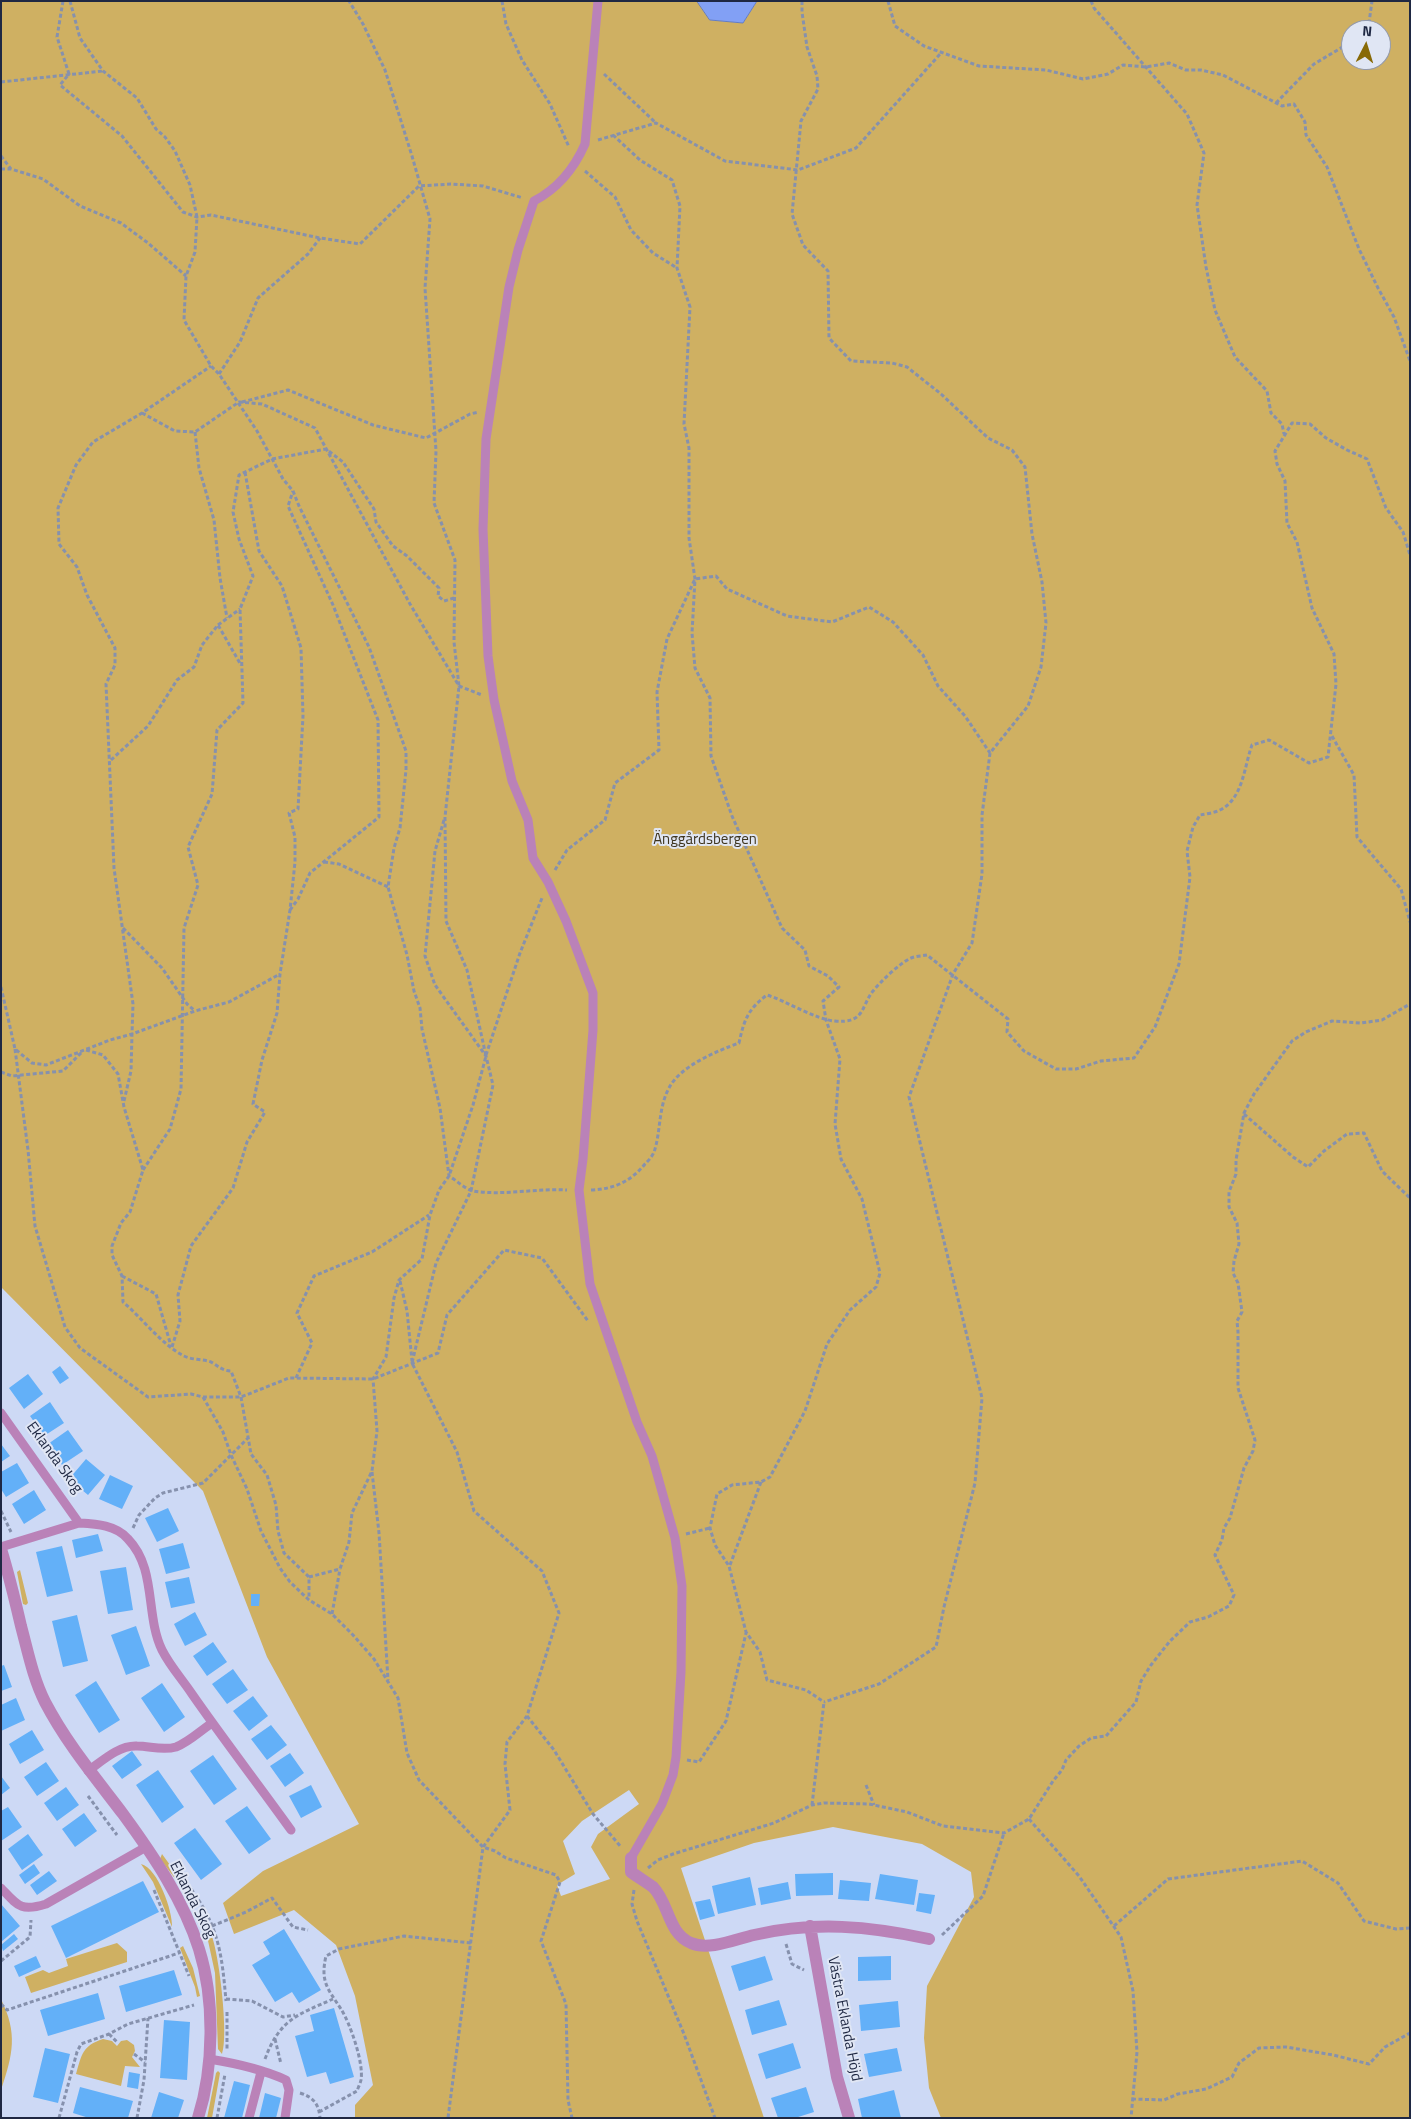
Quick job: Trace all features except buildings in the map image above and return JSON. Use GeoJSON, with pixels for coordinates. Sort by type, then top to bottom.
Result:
{"type":"FeatureCollection","features":[{"type":"Feature","properties":{"kind":"street","name":"Eklanda Skog"},"geometry":{"type":"LineString","coordinates":[[1,1548],[35,1678],[44,1700],[64,1736],[88,1771],[122,1813],[146,1847],[187,1918],[196,1940],[202,1960],[208,2001],[209,2059],[198,2118]]}},
{"type":"Feature","properties":{"kind":"street"},"geometry":{"type":"LineString","coordinates":[[631,1858],[630,1872],[654,1888],[676,1931],[691,1944],[712,1945],[768,1932],[810,1926],[844,1925],[875,1928],[929,1939]]}},
{"type":"Feature","properties":{"kind":"street","name":"Västra Eklanda Höjd"},"geometry":{"type":"LineString","coordinates":[[810,1926],[837,2077],[849,2118]]}},
{"type":"Feature","properties":{"kind":"lane"},"geometry":{"type":"LineString","coordinates":[[598,1],[585,144],[576,163],[550,193],[534,201],[518,250],[509,287],[489,410],[486,438],[483,529],[488,656],[494,700],[512,781],[528,820],[533,858],[548,882],[566,922],[592,993],[593,1030],[579,1190],[590,1284],[636,1422],[652,1456],[676,1538],[682,1586],[676,1757],[673,1775],[662,1804],[631,1858]]}},
{"type":"Feature","properties":{"kind":"lane","name":"Eklanda Skog"},"geometry":{"type":"LineString","coordinates":[[1,1413],[79,1523]]}},
{"type":"Feature","properties":{"kind":"lane","name":"Eklanda Skog"},"geometry":{"type":"LineString","coordinates":[[1,1548],[79,1523],[110,1527],[128,1538]]}},
{"type":"Feature","properties":{"kind":"lane"},"geometry":{"type":"LineString","coordinates":[[128,1538],[144,1566],[155,1630],[162,1649],[212,1723],[291,1830]]}},
{"type":"Feature","properties":{"kind":"lane"},"geometry":{"type":"LineString","coordinates":[[88,1771],[114,1753],[128,1747],[174,1748],[183,1744],[212,1723]]}},
{"type":"Feature","properties":{"kind":"lane"},"geometry":{"type":"LineString","coordinates":[[1,1888],[21,1907],[31,1909],[46,1904],[146,1847]]}},
{"type":"Feature","properties":{"kind":"lane"},"geometry":{"type":"LineString","coordinates":[[209,2059],[286,2080],[289,2090],[286,2118]]}},
{"type":"Feature","properties":{"kind":"lane"},"geometry":{"type":"LineString","coordinates":[[249,2118],[261,2072]]}},
{"type":"Feature","properties":{"kind":"path"},"geometry":{"type":"LineString","coordinates":[[63,1],[57,37],[69,74]]}},
{"type":"Feature","properties":{"kind":"path"},"geometry":{"type":"LineString","coordinates":[[70,1],[80,38],[103,71],[137,98],[156,129],[165,137],[175,151],[190,185],[197,217],[195,252],[186,276],[184,320],[211,366],[239,402],[283,479],[293,490],[299,506],[370,647],[406,751],[400,828],[394,848],[388,887],[420,1008],[422,1029],[440,1108],[449,1176],[471,1190],[509,1192],[545,1188],[606,1190],[635,1177],[653,1154],[661,1114],[669,1087],[690,1066],[715,1051],[739,1042],[743,1022],[754,1004],[767,994],[826,1020],[837,1022],[856,1018],[864,1010],[872,992],[910,958],[927,955],[953,974],[1008,1019],[1007,1032],[1024,1050],[1056,1069],[1076,1069],[1101,1060],[1134,1058],[1156,1027],[1179,964],[1190,877],[1187,851],[1193,827],[1200,815],[1221,810],[1239,792],[1252,745],[1269,740],[1309,763],[1328,757],[1336,684],[1334,654],[1312,608],[1297,542],[1287,523],[1285,481],[1277,464],[1275,451],[1292,423],[1310,424],[1333,442],[1367,459],[1386,508],[1402,532],[1410,555]]}},
{"type":"Feature","properties":{"kind":"path"},"geometry":{"type":"LineString","coordinates":[[349,1],[384,70],[430,219],[424,288],[434,435],[434,503],[455,560],[454,642],[459,686],[445,817],[446,921],[467,970],[492,1085],[471,1190],[436,1263],[412,1363]]}},
{"type":"Feature","properties":{"kind":"path"},"geometry":{"type":"LineString","coordinates":[[502,1],[506,24],[522,60],[550,104],[576,163],[616,197],[631,230],[653,253],[677,268]]}},
{"type":"Feature","properties":{"kind":"path"},"geometry":{"type":"LineString","coordinates":[[802,1],[807,47],[817,76],[818,89],[801,121],[798,170],[792,214],[802,245],[828,271],[829,338],[851,361],[892,363],[907,367],[941,394],[988,438],[1012,450],[1025,467],[1032,534],[1042,582],[1046,623],[1041,667],[1028,706],[990,753],[982,814],[982,874],[972,943],[953,974],[909,1097],[982,1398],[975,1483],[936,1647],[879,1684],[824,1702]]}},
{"type":"Feature","properties":{"kind":"path"},"geometry":{"type":"LineString","coordinates":[[888,1],[895,26],[924,46],[979,66],[1046,70],[1083,79],[1108,74],[1123,65],[1146,67],[1169,63],[1186,70],[1201,70],[1223,75],[1282,106],[1294,104],[1305,122],[1306,135],[1327,167],[1359,249],[1394,317],[1410,360]]}},
{"type":"Feature","properties":{"kind":"path"},"geometry":{"type":"LineString","coordinates":[[1091,1],[1094,8],[1186,114],[1204,153],[1197,205],[1206,267],[1215,310],[1234,358],[1267,391],[1271,413],[1282,424],[1284,434]]}},
{"type":"Feature","properties":{"kind":"path"},"geometry":{"type":"LineString","coordinates":[[1369,20],[1372,1]]}},
{"type":"Feature","properties":{"kind":"path"},"geometry":{"type":"LineString","coordinates":[[1276,103],[1314,64],[1341,48]]}},
{"type":"Feature","properties":{"kind":"path"},"geometry":{"type":"LineString","coordinates":[[593,63],[656,123],[725,161],[798,170],[856,148],[941,53]]}},
{"type":"Feature","properties":{"kind":"path"},"geometry":{"type":"LineString","coordinates":[[1,82],[103,71]]}},
{"type":"Feature","properties":{"kind":"path"},"geometry":{"type":"LineString","coordinates":[[69,74],[60,85],[122,136],[184,212],[197,217],[211,215],[320,238],[360,244],[419,186],[451,184],[483,186],[534,201]]}},
{"type":"Feature","properties":{"kind":"path"},"geometry":{"type":"LineString","coordinates":[[656,123],[613,136],[640,160],[672,180],[680,206],[677,268],[690,307],[684,424],[689,448],[689,538],[695,579],[692,633],[696,668],[710,698],[711,756],[732,816],[782,928],[804,950],[809,966],[828,976],[839,987],[822,1001],[826,1020],[840,1059],[835,1124],[841,1159],[862,1199],[880,1273],[876,1287],[850,1310],[826,1344],[805,1412],[770,1477],[761,1482],[732,1484],[717,1494],[710,1528],[715,1545],[729,1566],[746,1632],[760,1652],[767,1680],[806,1690],[824,1702]]}},
{"type":"Feature","properties":{"kind":"path"},"geometry":{"type":"LineString","coordinates":[[1,156],[11,170]]}},
{"type":"Feature","properties":{"kind":"path"},"geometry":{"type":"LineString","coordinates":[[1,170],[11,170],[43,179],[80,206],[121,223],[148,243],[186,276]]}},
{"type":"Feature","properties":{"kind":"path"},"geometry":{"type":"LineString","coordinates":[[219,374],[240,342],[258,298],[308,254],[320,238]]}},
{"type":"Feature","properties":{"kind":"path"},"geometry":{"type":"LineString","coordinates":[[123,1101],[131,1071],[133,1004],[114,868],[106,684],[115,664],[114,648],[87,595],[77,567],[59,544],[58,508],[76,465],[92,442],[142,413],[211,366]]}},
{"type":"Feature","properties":{"kind":"path"},"geometry":{"type":"LineString","coordinates":[[142,413],[175,431],[195,432],[239,402],[288,390],[373,425],[426,438],[470,414],[489,410]]}},
{"type":"Feature","properties":{"kind":"path"},"geometry":{"type":"LineString","coordinates":[[239,402],[262,404],[315,428],[410,604],[459,686],[494,700]]}},
{"type":"Feature","properties":{"kind":"path"},"geometry":{"type":"LineString","coordinates":[[195,432],[199,468],[214,520],[220,578],[227,618]]}},
{"type":"Feature","properties":{"kind":"path"},"geometry":{"type":"LineString","coordinates":[[309,1600],[309,1577],[284,1553],[278,1532],[276,1504],[267,1475],[251,1454],[241,1397],[232,1371],[225,1371],[210,1362],[185,1356],[159,1337],[123,1302],[122,1276],[112,1255],[112,1246],[121,1223],[130,1212],[143,1170],[170,1129],[181,1090],[184,928],[198,885],[188,846],[212,794],[217,730],[243,703],[240,609],[253,576],[239,540],[233,512],[240,475],[272,459],[326,449],[344,462],[374,508],[376,522],[393,546],[407,556],[439,588],[438,596],[444,601],[454,598]]}},
{"type":"Feature","properties":{"kind":"path"},"geometry":{"type":"LineString","coordinates":[[172,1346],[180,1320],[178,1295],[191,1246],[233,1188],[247,1142],[265,1112],[253,1104],[262,1060],[277,1013],[280,974],[295,862],[295,837],[289,813],[298,809],[303,716],[301,648],[282,586],[258,551],[244,472]]}},
{"type":"Feature","properties":{"kind":"path"},"geometry":{"type":"LineString","coordinates":[[290,910],[298,899],[310,873],[379,817],[378,720],[333,605],[288,506],[293,490]]}},
{"type":"Feature","properties":{"kind":"path"},"geometry":{"type":"LineString","coordinates":[[695,579],[716,576],[727,589],[786,616],[832,622],[869,607],[893,622],[923,655],[938,686],[966,716],[990,753]]}},
{"type":"Feature","properties":{"kind":"path"},"geometry":{"type":"LineString","coordinates":[[388,1681],[379,1533],[372,1471],[377,1431],[373,1379],[386,1357],[394,1298],[399,1280],[422,1259],[430,1215],[439,1190],[449,1176],[520,953],[548,882],[567,850],[605,820],[615,783],[659,750],[657,692],[667,639],[695,579]]}},
{"type":"Feature","properties":{"kind":"path"},"geometry":{"type":"LineString","coordinates":[[110,760],[148,726],[177,680],[194,667],[202,645],[218,625],[240,609]]}},
{"type":"Feature","properties":{"kind":"path"},"geometry":{"type":"LineString","coordinates":[[218,625],[242,667]]}},
{"type":"Feature","properties":{"kind":"path"},"geometry":{"type":"LineString","coordinates":[[1331,735],[1354,775],[1357,837],[1401,890],[1410,922]]}},
{"type":"Feature","properties":{"kind":"path"},"geometry":{"type":"LineString","coordinates":[[445,817],[435,851],[425,956],[435,985],[486,1056]]}},
{"type":"Feature","properties":{"kind":"path"},"geometry":{"type":"LineString","coordinates":[[323,862],[339,864],[388,887]]}},
{"type":"Feature","properties":{"kind":"path"},"geometry":{"type":"LineString","coordinates":[[122,928],[162,968],[195,1011]]}},
{"type":"Feature","properties":{"kind":"path"},"geometry":{"type":"LineString","coordinates":[[15,1049],[32,1063],[46,1065],[195,1011],[229,1002],[280,974]]}},
{"type":"Feature","properties":{"kind":"path"},"geometry":{"type":"LineString","coordinates":[[1,987],[15,1049],[28,1150],[35,1226],[65,1327],[80,1348],[148,1397],[191,1394],[203,1397],[241,1397],[289,1378],[373,1379],[438,1353],[447,1315],[504,1250],[542,1258],[593,1327]]}},
{"type":"Feature","properties":{"kind":"path"},"geometry":{"type":"LineString","coordinates":[[715,2118],[687,2041],[637,1921],[632,1904],[634,1888],[650,1867],[658,1860],[774,1824],[812,1805],[839,1802],[874,1806],[907,1812],[943,1826],[1004,1833],[1029,1819],[1053,1780],[1062,1770],[1066,1760],[1091,1738],[1106,1736],[1136,1702],[1141,1680],[1150,1665],[1170,1641],[1190,1622],[1208,1617],[1230,1606],[1234,1595],[1215,1555],[1222,1540],[1224,1528],[1230,1518],[1244,1468],[1253,1451],[1255,1440],[1238,1388],[1237,1321],[1242,1312],[1238,1283],[1233,1273],[1239,1244],[1237,1223],[1229,1207],[1229,1192],[1236,1174],[1236,1160],[1244,1113],[1254,1094],[1292,1041],[1306,1032],[1332,1021],[1361,1023],[1382,1020],[1410,1004]]}},
{"type":"Feature","properties":{"kind":"path"},"geometry":{"type":"LineString","coordinates":[[1,1072],[12,1076],[63,1071],[85,1050]]}},
{"type":"Feature","properties":{"kind":"path"},"geometry":{"type":"LineString","coordinates":[[85,1050],[103,1054],[118,1074],[123,1101],[143,1170]]}},
{"type":"Feature","properties":{"kind":"path"},"geometry":{"type":"LineString","coordinates":[[1244,1113],[1293,1157],[1308,1167],[1324,1151],[1347,1134],[1364,1133],[1382,1170],[1410,1198]]}},
{"type":"Feature","properties":{"kind":"path"},"geometry":{"type":"LineString","coordinates":[[296,1378],[312,1343],[296,1313],[314,1276],[372,1252],[430,1215]]}},
{"type":"Feature","properties":{"kind":"path"},"geometry":{"type":"LineString","coordinates":[[122,1276],[156,1294],[172,1346]]}},
{"type":"Feature","properties":{"kind":"path"},"geometry":{"type":"LineString","coordinates":[[399,1280],[407,1311],[412,1363],[457,1452],[474,1511],[542,1571],[559,1613],[527,1716],[507,1742],[506,1764],[510,1810],[483,1847],[448,2118]]}},
{"type":"Feature","properties":{"kind":"path"},"geometry":{"type":"LineString","coordinates":[[203,1397],[223,1432],[231,1455],[247,1489],[261,1531],[280,1568],[290,1582],[309,1600],[332,1614],[353,1635],[374,1659],[398,1698],[408,1753],[419,1780],[483,1847],[495,1851],[506,1858],[556,1875],[560,1882],[541,1941],[566,2004],[568,2100],[572,2118]]}},
{"type":"Feature","properties":{"kind":"path"},"geometry":{"type":"LineString","coordinates":[[128,1538],[139,1515],[155,1498],[163,1493],[203,1483],[249,1437]]}},
{"type":"Feature","properties":{"kind":"path"},"geometry":{"type":"LineString","coordinates":[[332,1614],[340,1569],[349,1542],[352,1513],[372,1471]]}},
{"type":"Feature","properties":{"kind":"path"},"geometry":{"type":"LineString","coordinates":[[729,1566],[761,1482]]}},
{"type":"Feature","properties":{"kind":"path"},"geometry":{"type":"LineString","coordinates":[[1,1511],[16,1543]]}},
{"type":"Feature","properties":{"kind":"path"},"geometry":{"type":"LineString","coordinates":[[676,1538],[710,1528]]}},
{"type":"Feature","properties":{"kind":"path"},"geometry":{"type":"LineString","coordinates":[[309,1577],[340,1569]]}},
{"type":"Feature","properties":{"kind":"path"},"geometry":{"type":"LineString","coordinates":[[676,1757],[699,1762],[726,1721],[746,1632]]}},
{"type":"Feature","properties":{"kind":"path"},"geometry":{"type":"LineString","coordinates":[[812,1805],[824,1702]]}},
{"type":"Feature","properties":{"kind":"path"},"geometry":{"type":"LineString","coordinates":[[527,1716],[554,1750],[593,1814],[631,1858]]}},
{"type":"Feature","properties":{"kind":"path"},"geometry":{"type":"LineString","coordinates":[[866,1785],[874,1806]]}},
{"type":"Feature","properties":{"kind":"path"},"geometry":{"type":"LineString","coordinates":[[1029,1819],[1079,1876],[1121,1937],[1133,1991],[1136,2052],[1131,2118]]}},
{"type":"Feature","properties":{"kind":"path"},"geometry":{"type":"LineString","coordinates":[[929,1939],[936,1940],[983,1896],[1004,1833]]}},
{"type":"Feature","properties":{"kind":"path"},"geometry":{"type":"LineString","coordinates":[[1114,1926],[1168,1879],[1302,1861],[1338,1883],[1364,1921],[1396,1929],[1410,1928]]}},
{"type":"Feature","properties":{"kind":"path"},"geometry":{"type":"LineString","coordinates":[[186,1882],[201,1904],[212,1926],[246,1912],[272,1898],[293,1927],[308,1930]]}},
{"type":"Feature","properties":{"kind":"path"},"geometry":{"type":"LineString","coordinates":[[1,1961],[30,1937],[31,1909]]}},
{"type":"Feature","properties":{"kind":"path"},"geometry":{"type":"LineString","coordinates":[[319,2112],[357,2091],[361,2080],[359,2058],[352,2036],[342,2010],[325,1984],[323,1967],[326,1956],[339,1949],[404,1936],[470,1943]]}},
{"type":"Feature","properties":{"kind":"path"},"geometry":{"type":"LineString","coordinates":[[1,2004],[7,2010],[180,1953]]}},
{"type":"Feature","properties":{"kind":"path"},"geometry":{"type":"LineString","coordinates":[[226,1999],[242,1999],[262,2006],[283,2017],[295,2015],[334,1999]]}},
{"type":"Feature","properties":{"kind":"path"},"geometry":{"type":"LineString","coordinates":[[59,2118],[77,2052],[82,2044],[109,2034],[128,2024],[208,2001]]}},
{"type":"Feature","properties":{"kind":"path"},"geometry":{"type":"LineString","coordinates":[[261,2072],[275,2038],[295,2015]]}},
{"type":"Feature","properties":{"kind":"path"},"geometry":{"type":"LineString","coordinates":[[137,2118],[145,2062],[148,2018]]}},
{"type":"Feature","properties":{"kind":"path"},"geometry":{"type":"LineString","coordinates":[[1132,2099],[1164,2100],[1178,2094],[1206,2089],[1232,2077],[1239,2063],[1259,2048],[1286,2047],[1333,2055],[1369,2064],[1385,2047],[1410,2033]]}},
{"type":"Feature","properties":{"kind":"path"},"geometry":{"type":"LineString","coordinates":[[109,2034],[118,2043]]}},
{"type":"Feature","properties":{"kind":"path"},"geometry":{"type":"LineString","coordinates":[[275,2038],[286,2080]]}},
{"type":"Feature","properties":{"kind":"path"},"geometry":{"type":"LineString","coordinates":[[134,2054],[145,2062]]}},
{"type":"Feature","properties":{"kind":"path"},"geometry":{"type":"LineString","coordinates":[[289,2090],[311,2097],[316,2103],[320,2118]]}},
{"type":"Feature","properties":{"kind":"green space","name":"Änggårdsbergen"},"geometry":{"type":"Polygon","coordinates":[[[1,1],[697,1],[710,20],[743,23],[757,1],[1410,1],[1410,2118],[941,2118],[929,2088],[924,2038],[927,1986],[974,1897],[971,1872],[922,1844],[833,1827],[754,1843],[681,1868],[764,2118],[355,2118],[355,2105],[373,2085],[355,1996],[336,1945],[294,1910],[234,1934],[223,1903],[263,1871],[359,1824],[267,1657],[203,1491],[1,1287],[1,1]],[[629,1790],[582,1821],[563,1841],[575,1874],[557,1885],[561,1896],[610,1879],[591,1847],[598,1834],[639,1804],[629,1790]]]}},
{"type":"Feature","properties":{"kind":"green space"},"geometry":{"type":"Polygon","coordinates":[[[20,1570],[28,1603],[26,1605],[23,1604],[17,1572],[20,1570]]]}},
{"type":"Feature","properties":{"kind":"green space"},"geometry":{"type":"Polygon","coordinates":[[[162,1854],[186,1887],[183,1889],[160,1859],[162,1854]]]}},
{"type":"Feature","properties":{"kind":"green space"},"geometry":{"type":"Polygon","coordinates":[[[141,1864],[153,1873],[159,1882],[170,1911],[172,1927],[153,1882],[141,1864]]]}},
{"type":"Feature","properties":{"kind":"green space"},"geometry":{"type":"Polygon","coordinates":[[[208,1933],[211,1934],[214,1944],[222,1994],[224,2044],[222,2054],[218,2049],[215,1973],[207,1936],[208,1933]]]}},
{"type":"Feature","properties":{"kind":"green space"},"geometry":{"type":"Polygon","coordinates":[[[117,1943],[127,1952],[127,1962],[31,1993],[25,1977],[43,1970],[49,1973],[68,1966],[66,1959],[117,1943]]]}},
{"type":"Feature","properties":{"kind":"green space"},"geometry":{"type":"Polygon","coordinates":[[[183,1946],[193,1968],[200,1996],[197,1997],[180,1948],[183,1946]]]}},
{"type":"Feature","properties":{"kind":"green space"},"geometry":{"type":"Polygon","coordinates":[[[1,1999],[10,2023],[12,2044],[11,2055],[1,2090],[1,1999]]]}},
{"type":"Feature","properties":{"kind":"green space"},"geometry":{"type":"Polygon","coordinates":[[[103,2039],[112,2041],[117,2046],[121,2041],[127,2040],[134,2045],[135,2051],[132,2057],[140,2067],[125,2066],[121,2086],[76,2074],[87,2048],[103,2039]]]}},
{"type":"Feature","properties":{"kind":"green space"},"geometry":{"type":"Polygon","coordinates":[[[218,2071],[220,2073],[212,2118],[207,2118],[216,2073],[218,2071]]]}},
{"type":"Feature","properties":{"kind":"water"},"geometry":{"type":"Polygon","coordinates":[[[697,1],[757,1],[743,23],[710,20],[697,1]]]}}]}
